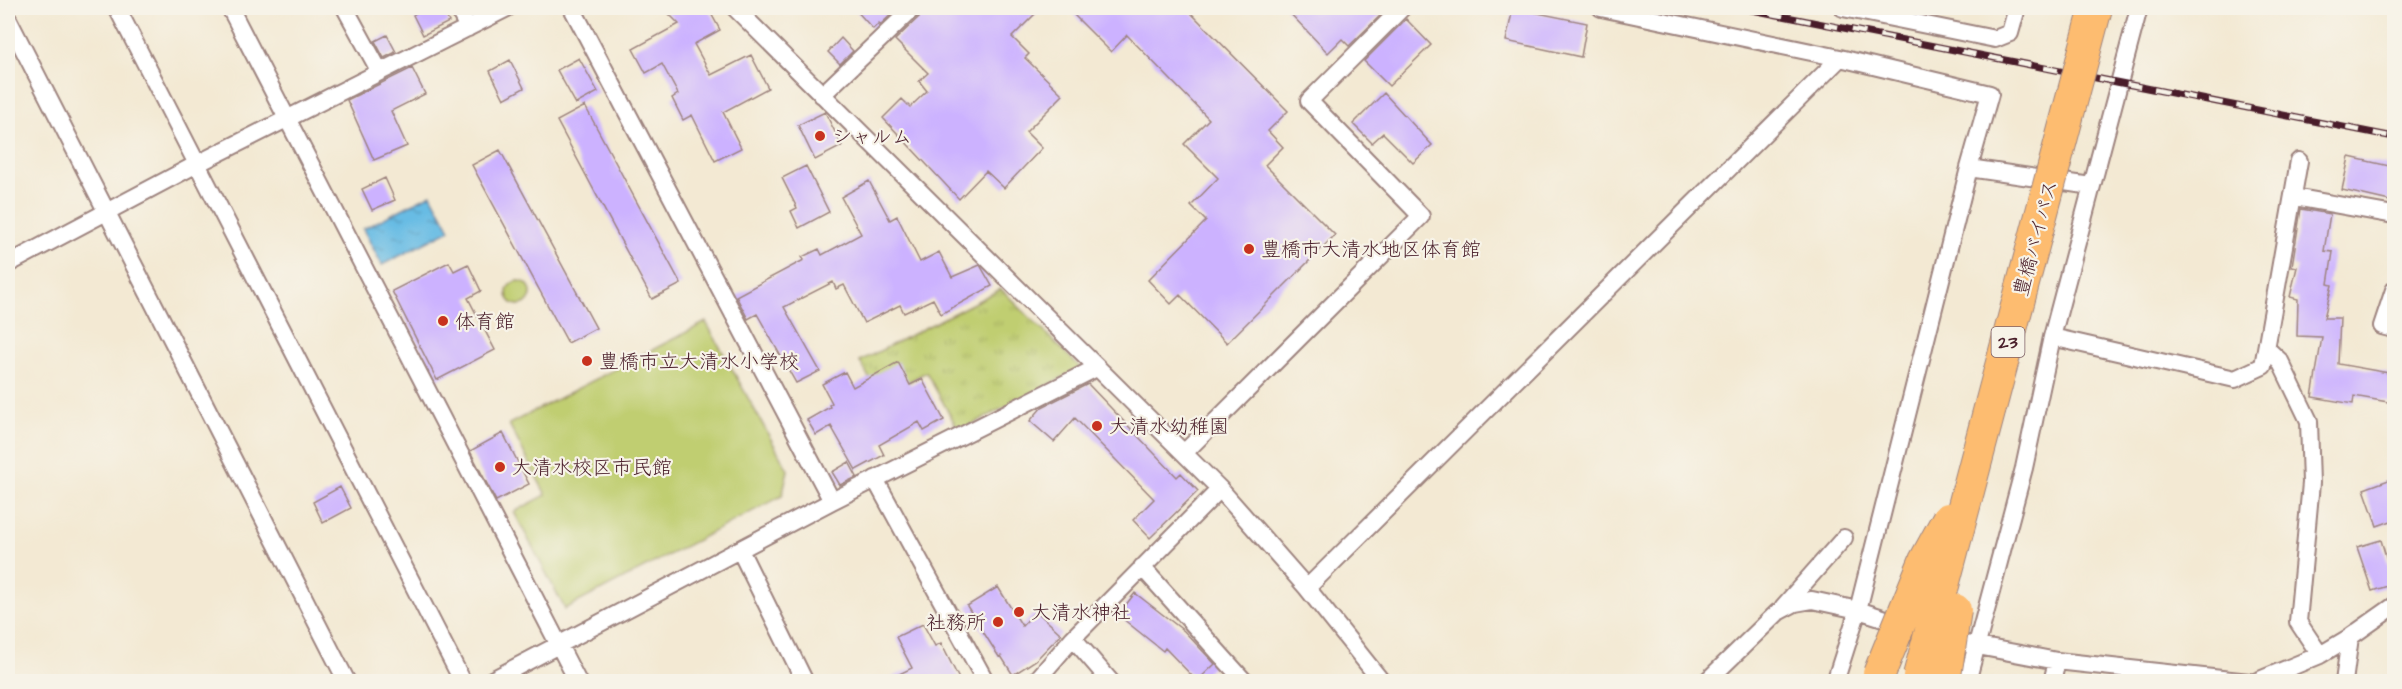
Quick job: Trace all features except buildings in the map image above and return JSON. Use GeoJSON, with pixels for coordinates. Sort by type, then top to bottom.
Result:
{"type":"FeatureCollection","features":[{"type":"Feature","properties":{"kind":"highway","name":"豊橋バイパス"},"geometry":{"type":"LineString","coordinates":[[1931,679],[1971,476],[2096,8]]}},
{"type":"Feature","properties":{"kind":"highway","name":"23"},"geometry":{"type":"LineString","coordinates":[[1931,679],[1952,623],[2012,326]]}},
{"type":"Feature","properties":{"kind":"highway","name":"23"},"geometry":{"type":"LineString","coordinates":[[1879,674],[1925,561],[1971,476]]}},
{"type":"Feature","properties":{"kind":"street"},"geometry":{"type":"LineString","coordinates":[[117,8],[463,681]]}},
{"type":"Feature","properties":{"kind":"street"},"geometry":{"type":"LineString","coordinates":[[230,8],[578,681]]}},
{"type":"Feature","properties":{"kind":"street"},"geometry":{"type":"LineString","coordinates":[[345,8],[380,72]]}},
{"type":"Feature","properties":{"kind":"street"},"geometry":{"type":"LineString","coordinates":[[458,8],[468,28]]}},
{"type":"Feature","properties":{"kind":"street"},"geometry":{"type":"LineString","coordinates":[[8,264],[197,164],[507,8]]}},
{"type":"Feature","properties":{"kind":"street"},"geometry":{"type":"LineString","coordinates":[[572,8],[832,501]]}},
{"type":"Feature","properties":{"kind":"street"},"geometry":{"type":"LineString","coordinates":[[735,8],[1096,368],[1185,452],[1307,588],[1382,681]]}},
{"type":"Feature","properties":{"kind":"street"},"geometry":{"type":"LineString","coordinates":[[822,95],[913,8]]}},
{"type":"Feature","properties":{"kind":"street"},"geometry":{"type":"LineString","coordinates":[[1185,452],[1420,216],[1309,101],[1402,8]]}},
{"type":"Feature","properties":{"kind":"street"},"geometry":{"type":"LineString","coordinates":[[1601,8],[1840,58],[1990,94],[1969,168],[1858,610],[1835,681]]}},
{"type":"Feature","properties":{"kind":"street"},"geometry":{"type":"LineString","coordinates":[[1843,8],[1995,39],[2010,33],[2017,8]]}},
{"type":"Feature","properties":{"kind":"street"},"geometry":{"type":"LineString","coordinates":[[1967,681],[2024,468],[2052,337],[2139,8]]}},
{"type":"Feature","properties":{"kind":"street"},"geometry":{"type":"LineString","coordinates":[[8,19],[105,213],[347,681]]}},
{"type":"Feature","properties":{"kind":"street"},"geometry":{"type":"LineString","coordinates":[[1307,588],[1840,58]]}},
{"type":"Feature","properties":{"kind":"street"},"geometry":{"type":"LineString","coordinates":[[2052,337],[2235,379],[2263,366],[2300,161]]}},
{"type":"Feature","properties":{"kind":"street"},"geometry":{"type":"LineString","coordinates":[[1969,168],[2091,186]]}},
{"type":"Feature","properties":{"kind":"street"},"geometry":{"type":"LineString","coordinates":[[2294,197],[2394,215]]}},
{"type":"Feature","properties":{"kind":"street"},"geometry":{"type":"LineString","coordinates":[[2394,290],[2382,326],[2394,329]]}},
{"type":"Feature","properties":{"kind":"street"},"geometry":{"type":"LineString","coordinates":[[2266,348],[2280,361],[2309,421],[2312,483],[2298,622],[2320,655]]}},
{"type":"Feature","properties":{"kind":"street"},"geometry":{"type":"LineString","coordinates":[[488,681],[832,501],[1096,368]]}},
{"type":"Feature","properties":{"kind":"street"},"geometry":{"type":"LineString","coordinates":[[875,479],[986,681]]}},
{"type":"Feature","properties":{"kind":"street"},"geometry":{"type":"LineString","coordinates":[[1035,681],[1073,638],[1220,489]]}},
{"type":"Feature","properties":{"kind":"street"},"geometry":{"type":"LineString","coordinates":[[1706,681],[1778,612],[1844,538]]}},
{"type":"Feature","properties":{"kind":"street"},"geometry":{"type":"LineString","coordinates":[[740,550],[805,681]]}},
{"type":"Feature","properties":{"kind":"street"},"geometry":{"type":"LineString","coordinates":[[1142,567],[1245,681]]}},
{"type":"Feature","properties":{"kind":"street"},"geometry":{"type":"LineString","coordinates":[[1778,612],[1796,603],[1812,600],[1858,610],[1976,647],[2057,661],[2249,681]]}},
{"type":"Feature","properties":{"kind":"street"},"geometry":{"type":"LineString","coordinates":[[2255,681],[2320,655],[2394,606]]}},
{"type":"Feature","properties":{"kind":"street"},"geometry":{"type":"LineString","coordinates":[[2344,681],[2350,637]]}},
{"type":"Feature","properties":{"kind":"street"},"geometry":{"type":"LineString","coordinates":[[1073,638],[1111,681]]}},
{"type":"Feature","properties":{"kind":"street"},"geometry":{"type":"LineString","coordinates":[[2052,681],[2057,661]]}},
{"type":"Feature","properties":{"kind":"green space"},"geometry":{"type":"Polygon","coordinates":[[[519,281],[524,282],[530,288],[530,298],[524,304],[519,305],[514,304],[508,298],[507,293],[508,288],[514,282],[519,281]]]}},
{"type":"Feature","properties":{"kind":"green space"},"geometry":{"type":"Polygon","coordinates":[[[1001,289],[1081,368],[959,431],[926,372],[880,398],[860,361],[1001,289]]]}},
{"type":"Feature","properties":{"kind":"green space"},"geometry":{"type":"Polygon","coordinates":[[[706,322],[788,470],[782,496],[565,609],[514,512],[546,495],[509,424],[706,322]]]}},
{"type":"Feature","properties":{"kind":"water"},"geometry":{"type":"Polygon","coordinates":[[[431,194],[450,230],[382,265],[363,229],[431,194]]]}},
{"type":"Feature","properties":{"kind":"railway"},"geometry":{"type":"LineString","coordinates":[[1742,8],[2394,137]]}},
{"type":"Feature","properties":{"kind":"place","name":"シャルム"},"geometry":{"type":"Point","coordinates":[820,136]}},
{"type":"Feature","properties":{"kind":"place","name":"豊橋市大清水地区体育館"},"geometry":{"type":"Point","coordinates":[1249,249]}},
{"type":"Feature","properties":{"kind":"place","name":"体育館"},"geometry":{"type":"Point","coordinates":[443,321]}},
{"type":"Feature","properties":{"kind":"place","name":"豊橋市立大清水小学校"},"geometry":{"type":"Point","coordinates":[587,361]}},
{"type":"Feature","properties":{"kind":"place","name":"大清水幼稚園"},"geometry":{"type":"Point","coordinates":[1097,426]}},
{"type":"Feature","properties":{"kind":"place","name":"大清水校区市民館"},"geometry":{"type":"Point","coordinates":[500,467]}},
{"type":"Feature","properties":{"kind":"place","name":"大清水神社"},"geometry":{"type":"Point","coordinates":[1019,612]}},
{"type":"Feature","properties":{"kind":"place","name":"社務所"},"geometry":{"type":"Point","coordinates":[998,622]}}]}
